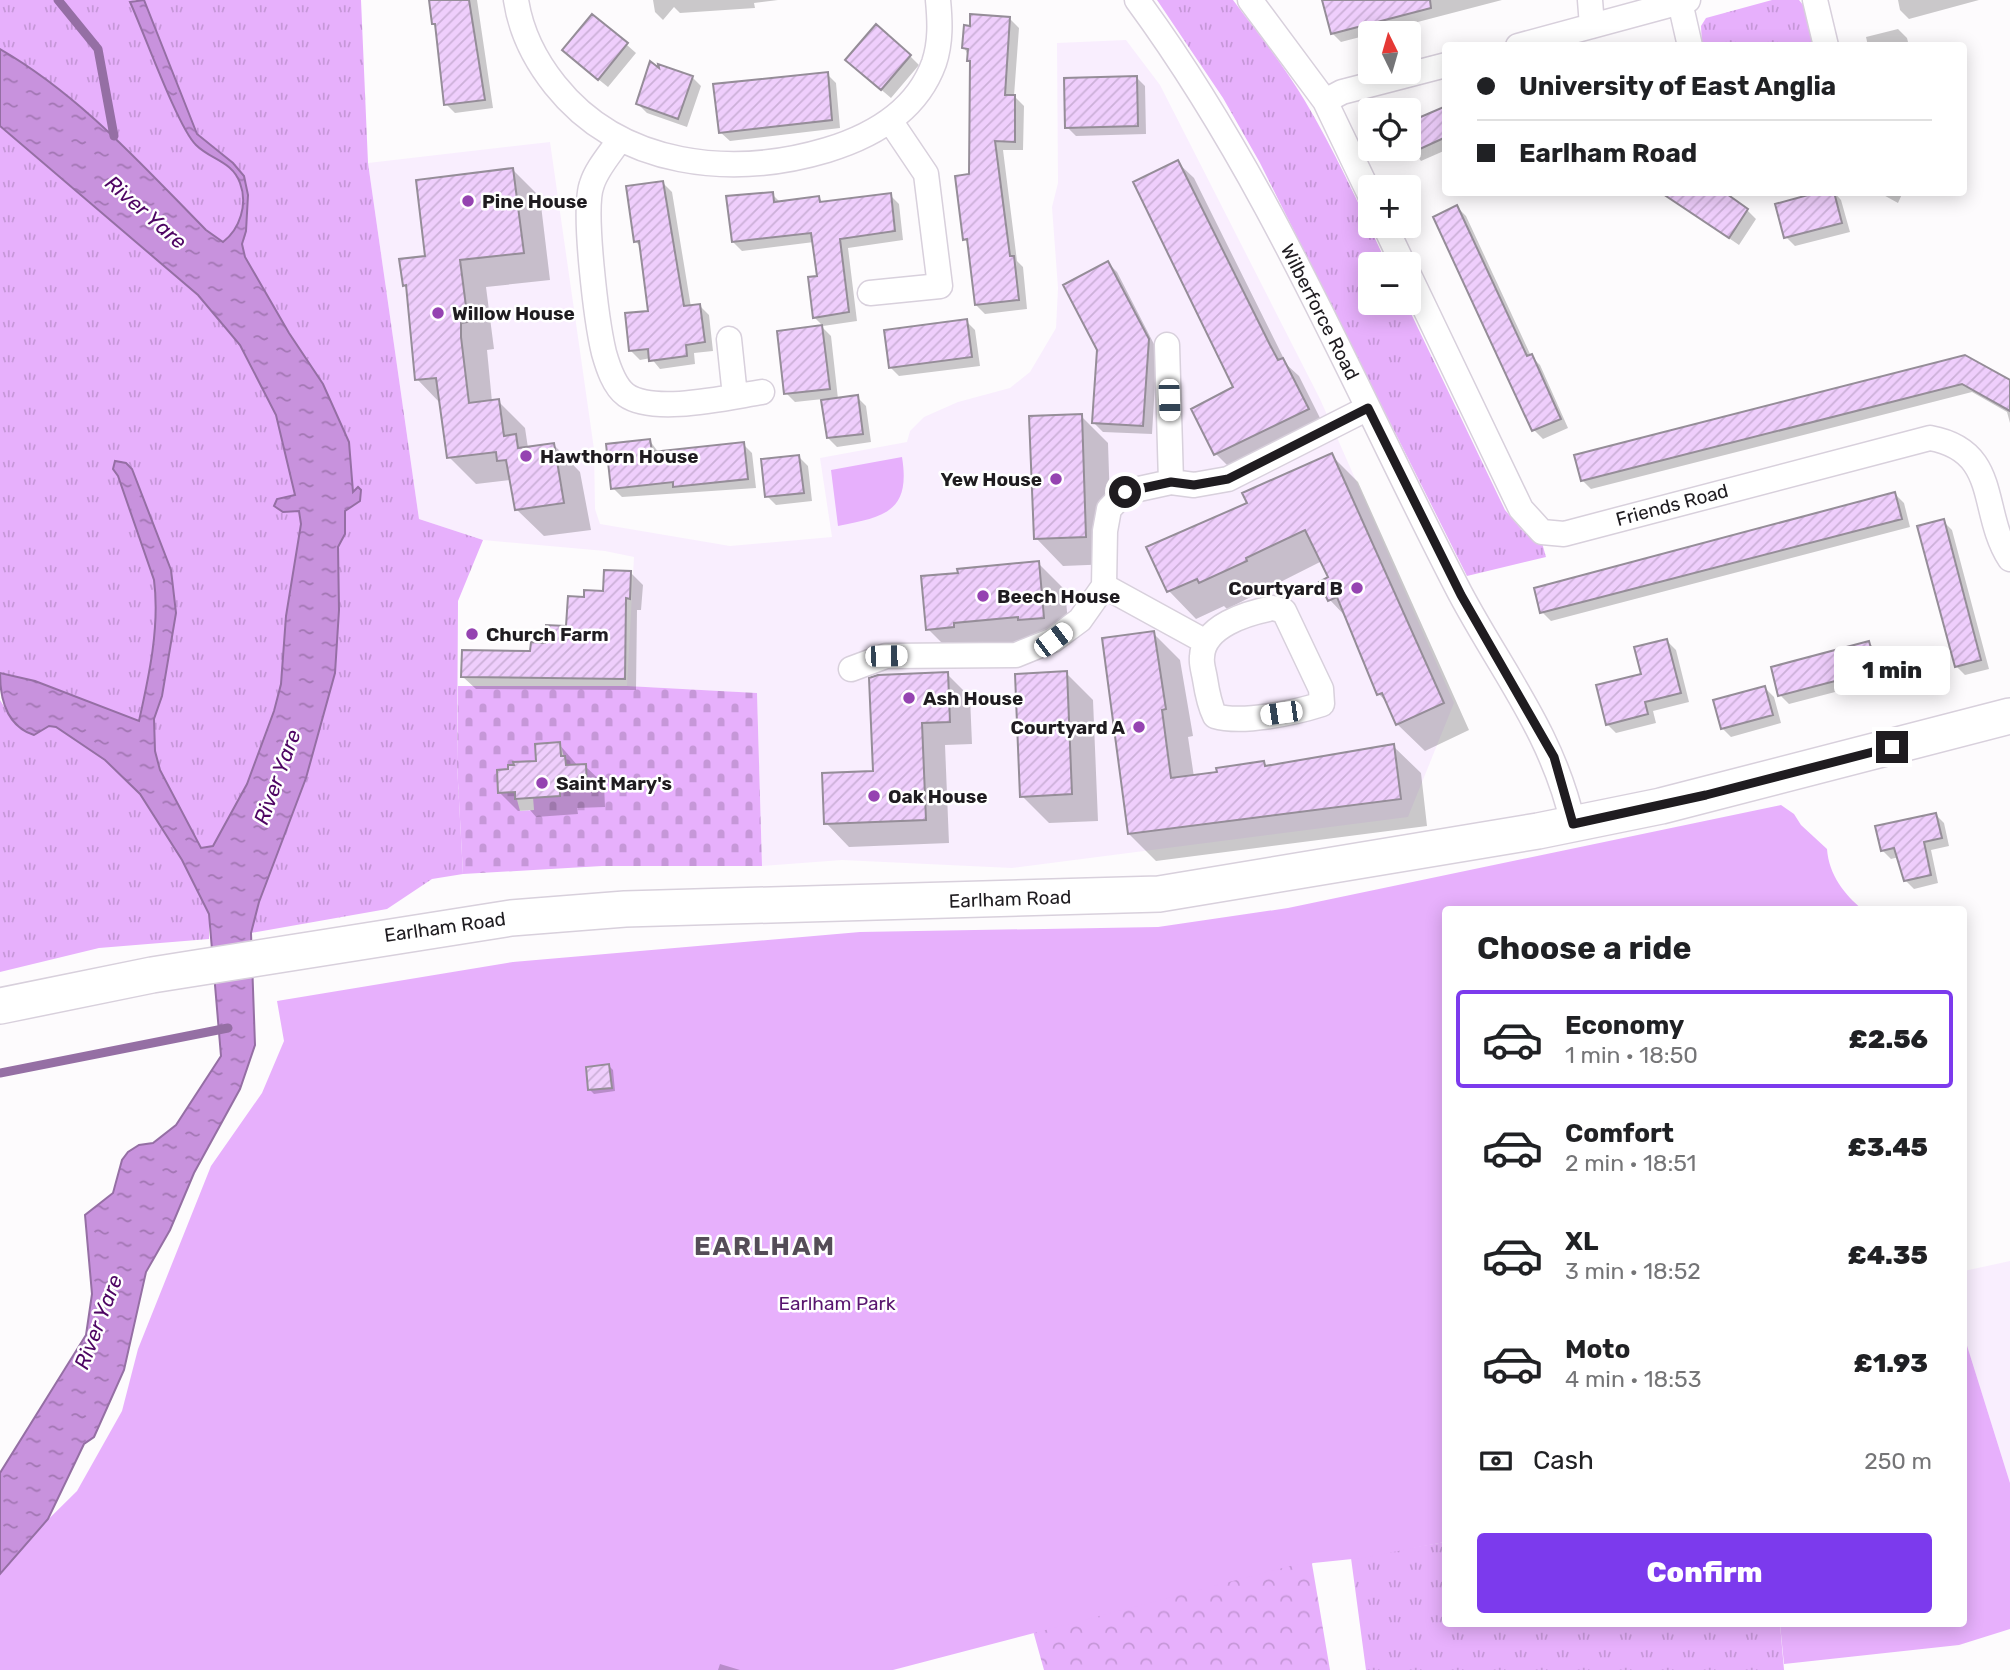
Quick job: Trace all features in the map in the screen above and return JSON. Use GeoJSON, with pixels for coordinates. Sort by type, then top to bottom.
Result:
{"type":"FeatureCollection","features":[{"type":"Feature","properties":{"kind":"main road","name":"Earlham Road"},"geometry":{"type":"LineString","coordinates":[[0,1006],[152,975],[511,918],[625,909],[1158,894],[1573,824],[1706,795],[2010,716]]}},
{"type":"Feature","properties":{"kind":"street"},"geometry":{"type":"LineString","coordinates":[[516,0],[519,18],[536,61],[561,92],[590,120],[620,139],[652,152],[694,161],[740,164],[787,162],[847,144],[891,122],[918,92],[934,64],[940,32],[938,0]]}},
{"type":"Feature","properties":{"kind":"street","name":"Wilberforce Road"},"geometry":{"type":"LineString","coordinates":[[1137,0],[1220,120],[1461,595],[1554,757],[1573,824]]}},
{"type":"Feature","properties":{"kind":"street"},"geometry":{"type":"LineString","coordinates":[[1250,0],[1325,101],[1360,175]]}},
{"type":"Feature","properties":{"kind":"street"},"geometry":{"type":"LineString","coordinates":[[1590,0],[1592,26]]}},
{"type":"Feature","properties":{"kind":"street"},"geometry":{"type":"LineString","coordinates":[[1815,0],[1825,42]]}},
{"type":"Feature","properties":{"kind":"street"},"geometry":{"type":"LineString","coordinates":[[1533,42],[1684,1],[1689,42]]}},
{"type":"Feature","properties":{"kind":"street"},"geometry":{"type":"LineString","coordinates":[[1325,101],[1342,92],[1442,66]]}},
{"type":"Feature","properties":{"kind":"street"},"geometry":{"type":"LineString","coordinates":[[870,293],[940,286],[926,174],[891,122]]}},
{"type":"Feature","properties":{"kind":"street"},"geometry":{"type":"LineString","coordinates":[[620,139],[591,184],[589,210],[604,351],[611,374],[625,394],[643,403],[671,404],[762,392]]}},
{"type":"Feature","properties":{"kind":"street","name":"Friends Road"},"geometry":{"type":"LineString","coordinates":[[1421,300],[1521,509],[1542,532],[1564,534],[1930,438],[1958,445],[1976,461],[2010,559]]}},
{"type":"Feature","properties":{"kind":"street"},"geometry":{"type":"LineString","coordinates":[[729,339],[735,396]]}},
{"type":"Feature","properties":{"kind":"street"},"geometry":{"type":"LineString","coordinates":[[1167,345],[1171,482]]}},
{"type":"Feature","properties":{"kind":"street"},"geometry":{"type":"LineString","coordinates":[[850,669],[886,656],[1016,655],[1053,640],[1080,620],[1104,586],[1105,531],[1109,509],[1125,492],[1171,482],[1194,485],[1228,479],[1368,408]]}},
{"type":"Feature","properties":{"kind":"street"},"geometry":{"type":"LineString","coordinates":[[1104,586],[1206,642]]}},
{"type":"Feature","properties":{"kind":"street"},"geometry":{"type":"LineString","coordinates":[[1272,608],[1284,611],[1321,689],[1322,704],[1307,709],[1230,720],[1215,716],[1209,705],[1202,656],[1206,642],[1213,631],[1258,610],[1272,608]]}},
{"type":"Feature","properties":{"kind":"shaded area"},"geometry":{"type":"Polygon","coordinates":[[[1126,40],[1160,85],[1320,399],[1454,703],[1408,817],[1012,868],[842,860],[762,866],[757,693],[627,686],[634,557],[605,551],[483,540],[419,519],[368,163],[550,142],[594,449],[595,509],[600,524],[730,546],[832,537],[820,458],[907,442],[910,431],[924,417],[958,402],[1010,388],[1030,372],[1056,328],[1058,288],[1052,207],[1058,183],[1057,43],[1126,40]]]}},
{"type":"Feature","properties":{"kind":"shaded area"},"geometry":{"type":"Polygon","coordinates":[[[2010,1261],[2010,1483],[1967,1346],[1967,1270],[2010,1261]]]}},
{"type":"Feature","properties":{"kind":"green space"},"geometry":{"type":"Polygon","coordinates":[[[0,0],[135,0],[131,2],[180,120],[196,145],[227,165],[240,183],[243,207],[238,223],[229,237],[223,242],[206,230],[134,156],[83,109],[29,67],[0,49],[0,0]]]}},
{"type":"Feature","properties":{"kind":"green space"},"geometry":{"type":"Polygon","coordinates":[[[144,0],[361,0],[368,163],[419,519],[483,540],[458,601],[457,764],[463,874],[432,879],[387,909],[251,933],[335,673],[339,610],[338,547],[345,534],[345,511],[352,504],[353,493],[349,442],[323,384],[289,333],[245,257],[242,244],[246,231],[248,195],[233,163],[197,134],[144,0]]]}},
{"type":"Feature","properties":{"kind":"green space"},"geometry":{"type":"Polygon","coordinates":[[[1157,0],[1233,0],[1280,62],[1305,101],[1358,202],[1358,238],[1375,238],[1381,252],[1358,252],[1358,315],[1412,315],[1505,510],[1522,530],[1542,543],[1546,557],[1467,576],[1260,163],[1223,98],[1157,0]]]}},
{"type":"Feature","properties":{"kind":"green space"},"geometry":{"type":"Polygon","coordinates":[[[1772,0],[1799,0],[1807,10],[1815,42],[1702,42],[1701,26],[1706,18],[1772,0]]]}},
{"type":"Feature","properties":{"kind":"green space"},"geometry":{"type":"Polygon","coordinates":[[[0,126],[198,295],[240,345],[276,415],[291,469],[301,524],[286,616],[281,684],[247,784],[213,846],[201,848],[160,770],[155,751],[154,719],[162,696],[176,613],[171,570],[132,469],[113,469],[118,476],[154,580],[156,615],[139,722],[35,681],[0,673],[0,126]]]}},
{"type":"Feature","properties":{"kind":"green space"},"geometry":{"type":"Polygon","coordinates":[[[902,457],[902,490],[891,509],[869,519],[838,526],[831,470],[902,457]]]}},
{"type":"Feature","properties":{"kind":"green space"},"geometry":{"type":"Polygon","coordinates":[[[458,686],[627,686],[757,693],[762,866],[602,866],[463,874],[457,764],[458,686]],[[560,742],[536,744],[536,761],[514,762],[514,765],[508,765],[508,769],[497,771],[498,793],[515,792],[520,811],[534,810],[533,797],[560,796],[560,790],[587,789],[586,764],[566,765],[560,742]]]}},
{"type":"Feature","properties":{"kind":"green space"},"geometry":{"type":"Polygon","coordinates":[[[0,700],[15,724],[34,735],[49,726],[56,727],[105,760],[140,794],[182,860],[209,914],[209,939],[99,948],[0,972],[0,700]]]}},
{"type":"Feature","properties":{"kind":"green space","name":"Earlham Park"},"geometry":{"type":"Polygon","coordinates":[[[1781,805],[1794,814],[1801,825],[1827,849],[1831,867],[1839,883],[1859,906],[1442,906],[1442,1543],[1362,1558],[1294,1565],[893,1670],[0,1670],[0,1567],[77,1491],[122,1411],[138,1349],[211,1166],[262,1093],[284,1041],[277,1001],[513,962],[860,932],[1158,927],[1288,908],[1781,805]]]}},
{"type":"Feature","properties":{"kind":"green space"},"geometry":{"type":"Polygon","coordinates":[[[1967,1346],[2010,1483],[2010,1629],[1959,1645],[1784,1664],[1780,1627],[1967,1627],[1967,1346]]]}},
{"type":"Feature","properties":{"kind":"green space"},"geometry":{"type":"Polygon","coordinates":[[[1328,1523],[1312,1564],[1330,1670],[1044,1670],[1032,1627],[1328,1523]]]}},
{"type":"Feature","properties":{"kind":"green space"},"geometry":{"type":"Polygon","coordinates":[[[1442,1543],[1442,1627],[1780,1627],[1784,1670],[1366,1670],[1351,1558],[1442,1543]]]}},
{"type":"Feature","properties":{"kind":"water","name":"River Yare"},"geometry":{"type":"Polygon","coordinates":[[[144,0],[197,134],[233,163],[244,176],[248,195],[246,231],[242,244],[245,257],[289,333],[323,384],[349,442],[353,492],[358,487],[361,490],[360,501],[345,511],[345,534],[338,547],[339,610],[335,673],[306,778],[259,902],[251,933],[255,1045],[240,1089],[194,1173],[170,1230],[146,1272],[124,1370],[94,1437],[84,1444],[48,1519],[0,1574],[0,1473],[86,1335],[92,1294],[85,1215],[113,1193],[122,1160],[128,1152],[139,1145],[153,1143],[176,1125],[221,1056],[209,914],[182,860],[140,794],[105,760],[56,727],[49,726],[34,735],[17,725],[3,701],[0,673],[35,681],[139,721],[156,615],[154,580],[118,476],[113,469],[115,461],[126,463],[132,469],[171,570],[176,613],[162,696],[154,719],[155,751],[160,770],[201,848],[213,846],[247,784],[274,711],[281,684],[286,616],[301,524],[299,511],[283,512],[274,506],[277,499],[295,495],[276,415],[240,345],[198,295],[0,126],[0,49],[29,67],[83,109],[134,156],[206,230],[223,242],[229,237],[238,223],[243,207],[240,183],[227,165],[196,145],[180,119],[130,2],[144,0]]]}},
{"type":"Feature","properties":{"kind":"building"},"geometry":{"type":"Polygon","coordinates":[[[429,0],[469,0],[485,100],[444,105],[435,24],[432,24],[429,0]]]}},
{"type":"Feature","properties":{"kind":"building"},"geometry":{"type":"Polygon","coordinates":[[[1322,0],[1430,0],[1431,8],[1381,21],[1358,21],[1358,27],[1331,34],[1322,0]]]}},
{"type":"Feature","properties":{"kind":"building"},"geometry":{"type":"Polygon","coordinates":[[[592,14],[628,43],[598,80],[562,50],[592,14]]]}},
{"type":"Feature","properties":{"kind":"building"},"geometry":{"type":"Polygon","coordinates":[[[970,14],[1010,17],[1005,95],[1015,95],[1015,142],[995,141],[1010,256],[1014,256],[1019,300],[975,305],[967,239],[963,240],[955,176],[969,174],[970,61],[967,61],[968,49],[962,48],[964,25],[970,26],[970,14]]]}},
{"type":"Feature","properties":{"kind":"building"},"geometry":{"type":"Polygon","coordinates":[[[876,24],[911,55],[881,90],[845,60],[876,24]]]}},
{"type":"Feature","properties":{"kind":"building"},"geometry":{"type":"Polygon","coordinates":[[[650,61],[659,68],[658,64],[693,76],[678,119],[636,104],[650,61]]]}},
{"type":"Feature","properties":{"kind":"building"},"geometry":{"type":"Polygon","coordinates":[[[828,72],[832,120],[719,133],[713,84],[828,72]]]}},
{"type":"Feature","properties":{"kind":"building"},"geometry":{"type":"Polygon","coordinates":[[[1137,76],[1138,126],[1065,128],[1064,78],[1137,76]]]}},
{"type":"Feature","properties":{"kind":"building"},"geometry":{"type":"Polygon","coordinates":[[[1442,108],[1442,139],[1421,148],[1421,117],[1442,108]]]}},
{"type":"Feature","properties":{"kind":"building"},"geometry":{"type":"Polygon","coordinates":[[[1178,160],[1270,345],[1278,360],[1283,358],[1309,409],[1214,455],[1191,409],[1233,387],[1133,182],[1178,160]]]}},
{"type":"Feature","properties":{"kind":"building"},"geometry":{"type":"Polygon","coordinates":[[[513,168],[524,253],[460,260],[468,322],[461,323],[461,337],[469,403],[499,399],[504,436],[516,434],[518,448],[554,443],[564,503],[515,510],[506,460],[497,461],[496,452],[447,458],[436,378],[415,380],[406,285],[403,286],[399,259],[425,256],[416,180],[513,168]]]}},
{"type":"Feature","properties":{"kind":"building"},"geometry":{"type":"Polygon","coordinates":[[[663,181],[684,306],[700,304],[705,342],[686,345],[687,356],[649,361],[648,349],[629,351],[625,313],[648,311],[639,241],[634,242],[626,186],[663,181]]]}},
{"type":"Feature","properties":{"kind":"building"},"geometry":{"type":"Polygon","coordinates":[[[773,192],[774,202],[819,196],[820,202],[891,193],[895,231],[840,239],[849,312],[813,318],[808,277],[817,276],[811,233],[732,242],[726,196],[773,192]]]}},
{"type":"Feature","properties":{"kind":"building"},"geometry":{"type":"Polygon","coordinates":[[[1666,196],[1730,196],[1748,209],[1729,238],[1666,196]]]}},
{"type":"Feature","properties":{"kind":"building"},"geometry":{"type":"Polygon","coordinates":[[[1804,196],[1835,196],[1842,223],[1784,238],[1775,204],[1804,196]]]}},
{"type":"Feature","properties":{"kind":"building"},"geometry":{"type":"Polygon","coordinates":[[[1457,205],[1527,356],[1532,354],[1561,419],[1532,431],[1433,217],[1457,205]]]}},
{"type":"Feature","properties":{"kind":"building"},"geometry":{"type":"Polygon","coordinates":[[[1108,261],[1149,339],[1143,426],[1092,423],[1097,350],[1063,285],[1108,261]]]}},
{"type":"Feature","properties":{"kind":"building"},"geometry":{"type":"Polygon","coordinates":[[[967,319],[972,357],[889,368],[884,330],[967,319]]]}},
{"type":"Feature","properties":{"kind":"building"},"geometry":{"type":"Polygon","coordinates":[[[822,325],[830,389],[784,394],[777,331],[822,325]]]}},
{"type":"Feature","properties":{"kind":"building"},"geometry":{"type":"Polygon","coordinates":[[[1965,355],[2010,380],[2010,411],[1962,384],[1581,481],[1574,455],[1965,355]]]}},
{"type":"Feature","properties":{"kind":"building"},"geometry":{"type":"Polygon","coordinates":[[[858,395],[863,434],[827,438],[821,400],[858,395]]]}},
{"type":"Feature","properties":{"kind":"building","name":"Yew House"},"geometry":{"type":"Polygon","coordinates":[[[1082,414],[1086,537],[1034,539],[1029,416],[1082,414]]]}},
{"type":"Feature","properties":{"kind":"building"},"geometry":{"type":"Polygon","coordinates":[[[650,439],[652,452],[744,442],[748,479],[673,487],[673,482],[611,489],[606,444],[650,439]]]}},
{"type":"Feature","properties":{"kind":"building","name":"Courtyard B"},"geometry":{"type":"Polygon","coordinates":[[[1332,453],[1444,703],[1396,725],[1382,693],[1377,695],[1337,597],[1328,601],[1319,582],[1328,577],[1305,530],[1199,583],[1197,579],[1167,592],[1146,547],[1247,503],[1242,493],[1332,453]]]}},
{"type":"Feature","properties":{"kind":"building"},"geometry":{"type":"Polygon","coordinates":[[[799,455],[804,493],[765,497],[761,459],[799,455]]]}},
{"type":"Feature","properties":{"kind":"building"},"geometry":{"type":"Polygon","coordinates":[[[1895,492],[1902,519],[1540,613],[1534,588],[1895,492]]]}},
{"type":"Feature","properties":{"kind":"building"},"geometry":{"type":"Polygon","coordinates":[[[1944,519],[1981,660],[1955,667],[1917,526],[1944,519]]]}},
{"type":"Feature","properties":{"kind":"building","name":"Beech House"},"geometry":{"type":"Polygon","coordinates":[[[1039,561],[1044,618],[1018,620],[1018,617],[954,623],[954,627],[926,630],[921,576],[958,573],[957,569],[1039,561]]]}},
{"type":"Feature","properties":{"kind":"building"},"geometry":{"type":"Polygon","coordinates":[[[604,570],[631,571],[630,599],[626,598],[625,679],[461,677],[462,650],[530,651],[531,642],[545,643],[546,625],[566,626],[568,596],[584,597],[584,590],[603,591],[604,570]]]}},
{"type":"Feature","properties":{"kind":"building","name":"Courtyard A"},"geometry":{"type":"Polygon","coordinates":[[[1154,631],[1166,709],[1162,710],[1171,778],[1217,772],[1216,768],[1264,761],[1265,766],[1394,744],[1401,799],[1128,834],[1102,638],[1154,631]]]}},
{"type":"Feature","properties":{"kind":"building"},"geometry":{"type":"Polygon","coordinates":[[[1667,639],[1681,693],[1645,702],[1648,714],[1606,725],[1596,685],[1641,674],[1634,647],[1667,639]]]}},
{"type":"Feature","properties":{"kind":"building"},"geometry":{"type":"Polygon","coordinates":[[[1869,641],[1877,670],[1778,696],[1771,667],[1869,641]]]}},
{"type":"Feature","properties":{"kind":"building"},"geometry":{"type":"Polygon","coordinates":[[[1067,671],[1072,794],[1020,797],[1015,674],[1067,671]]]}},
{"type":"Feature","properties":{"kind":"building"},"geometry":{"type":"Polygon","coordinates":[[[948,672],[950,722],[922,723],[926,820],[824,824],[822,773],[873,771],[869,678],[878,675],[948,672]]]}},
{"type":"Feature","properties":{"kind":"building"},"geometry":{"type":"Polygon","coordinates":[[[1765,686],[1773,715],[1721,729],[1713,700],[1765,686]]]}},
{"type":"Feature","properties":{"kind":"building","name":"Saint Mary's"},"geometry":{"type":"Polygon","coordinates":[[[560,742],[561,756],[565,756],[566,765],[586,764],[587,789],[560,790],[560,796],[515,799],[515,792],[498,793],[497,770],[508,769],[508,765],[514,765],[513,762],[536,761],[535,744],[560,742]]]}},
{"type":"Feature","properties":{"kind":"building"},"geometry":{"type":"Polygon","coordinates":[[[1936,813],[1942,838],[1924,842],[1931,875],[1904,881],[1894,848],[1881,851],[1875,826],[1936,813]]]}},
{"type":"Feature","properties":{"kind":"building"},"geometry":{"type":"Polygon","coordinates":[[[609,1064],[612,1088],[588,1090],[586,1067],[609,1064]]]}},
{"type":"Feature","properties":{"kind":"waterway"},"geometry":{"type":"LineString","coordinates":[[58,0],[98,49],[114,136]]}},
{"type":"Feature","properties":{"kind":"waterway"},"geometry":{"type":"LineString","coordinates":[[0,1073],[228,1028]]}},
{"type":"Feature","properties":{"kind":"place","name":"Pine House"},"geometry":{"type":"Point","coordinates":[468,201]}},
{"type":"Feature","properties":{"kind":"place","name":"Willow House"},"geometry":{"type":"Point","coordinates":[438,313]}},
{"type":"Feature","properties":{"kind":"place","name":"Hawthorn House"},"geometry":{"type":"Point","coordinates":[526,456]}},
{"type":"Feature","properties":{"kind":"place","name":"Yew House"},"geometry":{"type":"Point","coordinates":[1056,479]}},
{"type":"Feature","properties":{"kind":"place","name":"Courtyard B"},"geometry":{"type":"Point","coordinates":[1357,588]}},
{"type":"Feature","properties":{"kind":"place","name":"Beech House"},"geometry":{"type":"Point","coordinates":[983,596]}},
{"type":"Feature","properties":{"kind":"place","name":"Church Farm"},"geometry":{"type":"Point","coordinates":[472,634]}},
{"type":"Feature","properties":{"kind":"place","name":"Ash House"},"geometry":{"type":"Point","coordinates":[909,698]}},
{"type":"Feature","properties":{"kind":"place","name":"Courtyard A"},"geometry":{"type":"Point","coordinates":[1139,727]}},
{"type":"Feature","properties":{"kind":"place","name":"Saint Mary's"},"geometry":{"type":"Point","coordinates":[542,783]}},
{"type":"Feature","properties":{"kind":"place","name":"Oak House"},"geometry":{"type":"Point","coordinates":[874,796]}},
{"type":"Feature","properties":{"kind":"district","name":"EARLHAM"},"geometry":{"type":"Point","coordinates":[765,1246]}},
{"type":"Feature","properties":{"kind":"route"},"geometry":{"type":"LineString","coordinates":[[1125,492],[1171,482],[1194,485],[1228,479],[1368,408],[1461,595],[1554,757],[1573,824],[1661,806],[1892,747]]}}]}
